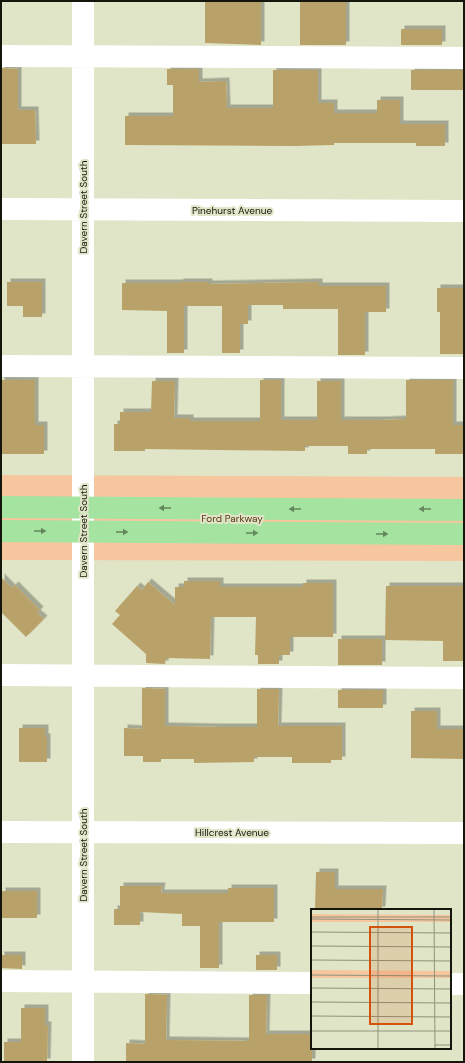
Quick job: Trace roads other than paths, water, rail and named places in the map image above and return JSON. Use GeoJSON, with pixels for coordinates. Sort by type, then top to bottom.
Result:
{"type":"FeatureCollection","features":[{"type":"Feature","properties":{"kind":"main road"},"geometry":{"type":"LineString","coordinates":[[1,507],[464,510]]}},
{"type":"Feature","properties":{"kind":"main road"},"geometry":{"type":"LineString","coordinates":[[1,531],[464,534]]}},
{"type":"Feature","properties":{"kind":"street","name":"Davern Street South"},"geometry":{"type":"LineString","coordinates":[[83,1],[83,1062]]}},
{"type":"Feature","properties":{"kind":"street"},"geometry":{"type":"LineString","coordinates":[[1,56],[464,58]]}},
{"type":"Feature","properties":{"kind":"street","name":"Pinehurst Avenue"},"geometry":{"type":"LineString","coordinates":[[1,209],[464,211]]}},
{"type":"Feature","properties":{"kind":"street"},"geometry":{"type":"LineString","coordinates":[[1,366],[464,368]]}},
{"type":"Feature","properties":{"kind":"street"},"geometry":{"type":"LineString","coordinates":[[1,676],[464,678]]}},
{"type":"Feature","properties":{"kind":"street","name":"Hillcrest Avenue"},"geometry":{"type":"LineString","coordinates":[[1,832],[464,833]]}},
{"type":"Feature","properties":{"kind":"street"},"geometry":{"type":"LineString","coordinates":[[1,981],[311,983]]}},
{"type":"Feature","properties":{"kind":"street"},"geometry":{"type":"LineString","coordinates":[[451,984],[464,984]]}},
{"type":"Feature","properties":{"kind":"park label","name":"Ford Parkway"},"geometry":{"type":"Point","coordinates":[232,518]}}]}
